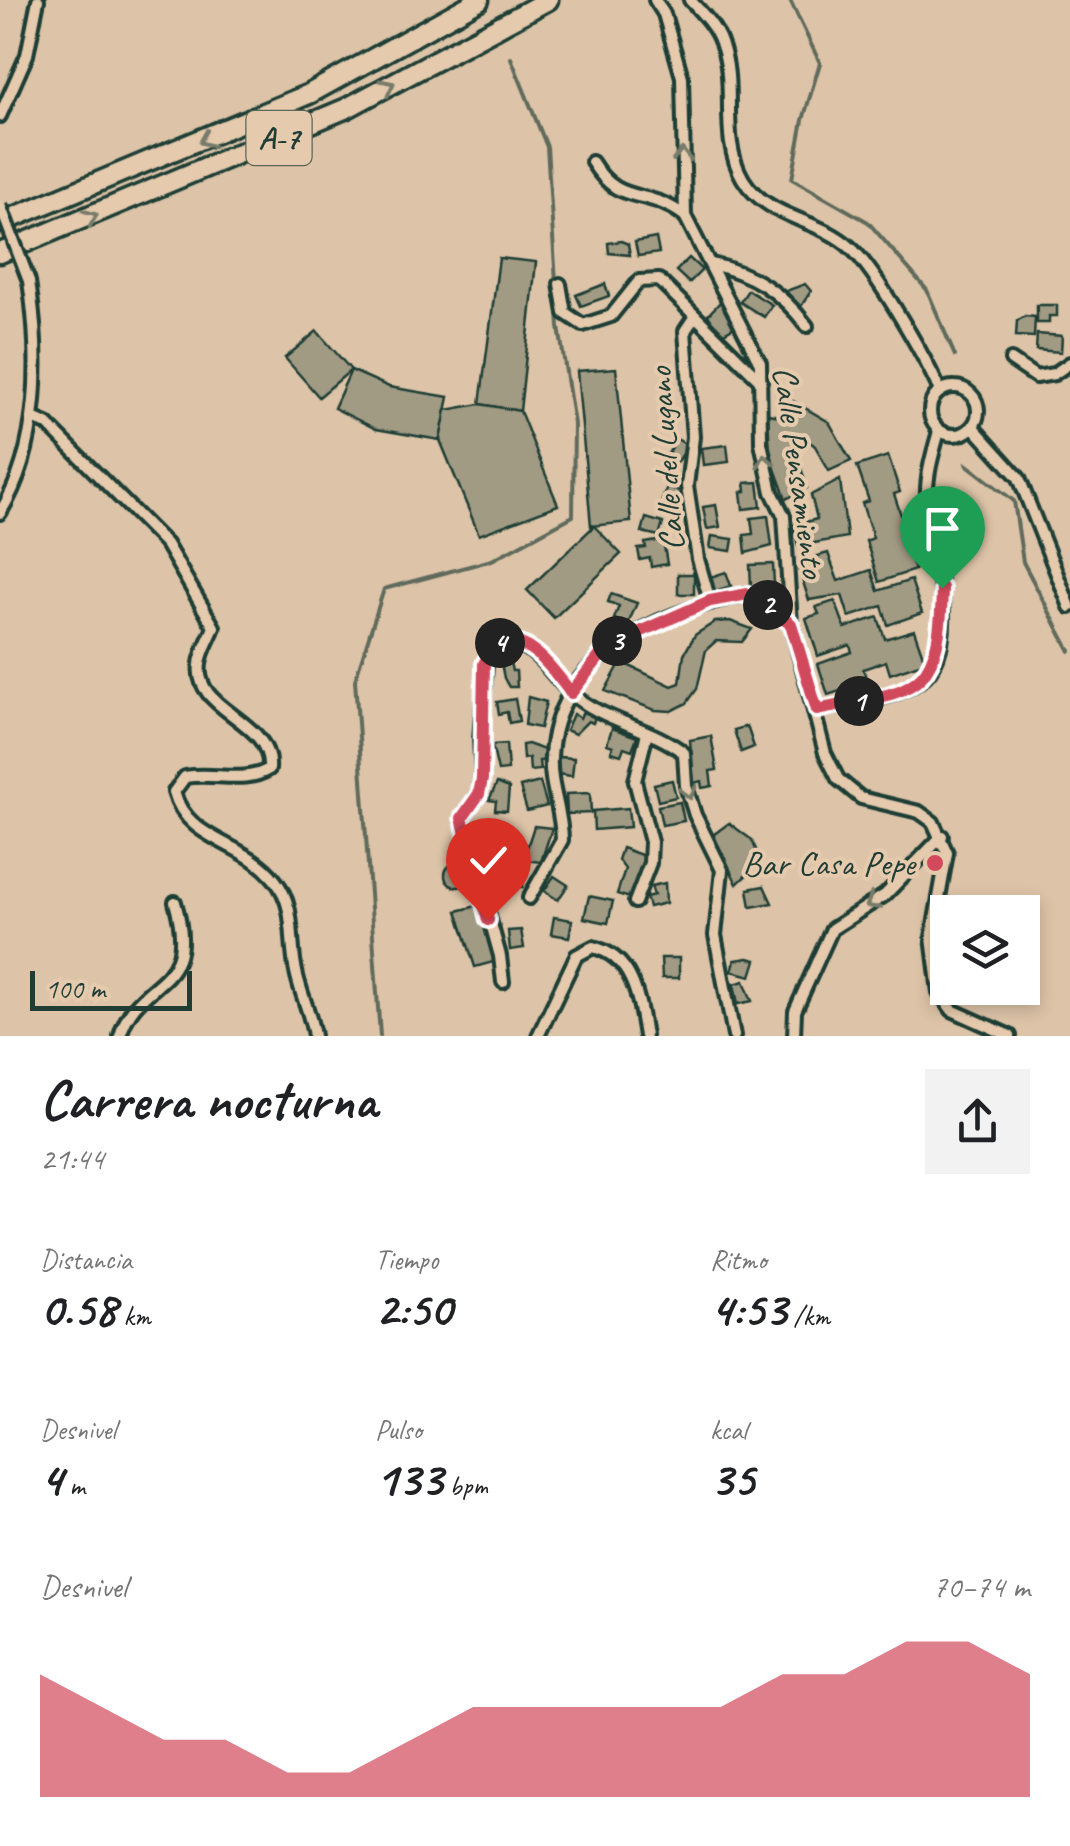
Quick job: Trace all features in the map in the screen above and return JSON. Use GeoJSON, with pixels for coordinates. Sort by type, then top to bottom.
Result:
{"type":"FeatureCollection","features":[{"type":"Feature","properties":{"kind":"highway","name":"A-7"},"geometry":{"type":"LineString","coordinates":[[0,222],[309,94],[480,0]]}},
{"type":"Feature","properties":{"kind":"highway","name":"A-7"},"geometry":{"type":"LineString","coordinates":[[0,253],[347,108],[548,0]]}},
{"type":"Feature","properties":{"kind":"street"},"geometry":{"type":"LineString","coordinates":[[0,116],[27,55],[38,0]]}},
{"type":"Feature","properties":{"kind":"street","name":"Calle Pensamiento"},"geometry":{"type":"LineString","coordinates":[[654,0],[664,14],[682,77],[684,216],[760,363],[761,443],[772,492],[784,516],[791,624],[817,710],[825,753],[838,779],[861,798],[919,812],[942,836]]}},
{"type":"Feature","properties":{"kind":"street"},"geometry":{"type":"LineString","coordinates":[[690,0],[723,46],[732,154],[744,180],[767,207],[826,231],[852,249],[926,360],[940,391]]}},
{"type":"Feature","properties":{"kind":"street"},"geometry":{"type":"LineString","coordinates":[[592,162],[606,185],[618,193],[647,196],[684,216]]}},
{"type":"Feature","properties":{"kind":"street"},"geometry":{"type":"LineString","coordinates":[[0,205],[29,281],[36,344],[35,418],[0,513]]}},
{"type":"Feature","properties":{"kind":"street"},"geometry":{"type":"LineString","coordinates":[[710,264],[764,283],[790,304],[807,326]]}},
{"type":"Feature","properties":{"kind":"street"},"geometry":{"type":"LineString","coordinates":[[560,284],[565,313],[583,325],[611,316],[640,281],[659,280],[762,382]]}},
{"type":"Feature","properties":{"kind":"street","name":"Calle del Lugano"},"geometry":{"type":"LineString","coordinates":[[695,316],[684,331],[693,438],[687,486],[698,559],[710,601]]}},
{"type":"Feature","properties":{"kind":"street"},"geometry":{"type":"LineString","coordinates":[[1010,360],[1036,377],[1054,374],[1070,363]]}},
{"type":"Feature","properties":{"kind":"street"},"geometry":{"type":"LineString","coordinates":[[958,387],[972,394],[979,410],[973,428],[958,436],[939,430],[932,421],[930,406],[940,391],[958,387]]}},
{"type":"Feature","properties":{"kind":"street"},"geometry":{"type":"LineString","coordinates":[[35,418],[47,424],[166,544],[214,627],[199,666],[205,689],[262,738],[270,754],[269,769],[255,778],[208,773],[185,777],[174,792],[178,809],[193,828],[260,865],[286,896],[296,974],[314,1036]]}},
{"type":"Feature","properties":{"kind":"street"},"geometry":{"type":"LineString","coordinates":[[973,428],[1018,478],[1070,607]]}},
{"type":"Feature","properties":{"kind":"street"},"geometry":{"type":"LineString","coordinates":[[817,710],[909,686],[923,679],[938,652],[942,588],[927,490],[939,430]]}},
{"type":"Feature","properties":{"kind":"street"},"geometry":{"type":"LineString","coordinates":[[529,898],[562,840],[551,755],[556,724],[571,693],[608,646],[710,601],[748,594],[791,624]]}},
{"type":"Feature","properties":{"kind":"street"},"geometry":{"type":"LineString","coordinates":[[502,982],[500,956],[462,818],[479,794],[482,779],[486,654],[503,641],[518,643],[545,660],[571,693],[684,753],[686,786],[695,816],[722,870],[715,935],[734,1036]]}},
{"type":"Feature","properties":{"kind":"street"},"geometry":{"type":"LineString","coordinates":[[635,902],[650,863],[651,842],[635,781],[647,733]]}},
{"type":"Feature","properties":{"kind":"street"},"geometry":{"type":"LineString","coordinates":[[794,1036],[795,1012],[832,928],[886,895],[942,836]]}},
{"type":"Feature","properties":{"kind":"street"},"geometry":{"type":"LineString","coordinates":[[942,836],[947,867],[932,937],[939,992],[952,1010],[1010,1036]]}},
{"type":"Feature","properties":{"kind":"street"},"geometry":{"type":"LineString","coordinates":[[120,1036],[124,1022],[166,982],[180,959],[182,934],[175,902]]}},
{"type":"Feature","properties":{"kind":"street"},"geometry":{"type":"LineString","coordinates":[[538,1036],[576,956],[593,947],[626,968],[640,1002],[645,1036]]}},
{"type":"Feature","properties":{"kind":"building"},"geometry":{"type":"Polygon","coordinates":[[[656,238],[659,253],[638,256],[635,242],[656,238]]]}},
{"type":"Feature","properties":{"kind":"building"},"geometry":{"type":"Polygon","coordinates":[[[608,243],[628,244],[630,255],[609,253],[608,243]]]}},
{"type":"Feature","properties":{"kind":"building"},"geometry":{"type":"Polygon","coordinates":[[[499,258],[536,262],[520,411],[480,404],[499,258]]]}},
{"type":"Feature","properties":{"kind":"building"},"geometry":{"type":"Polygon","coordinates":[[[689,258],[702,270],[689,283],[676,271],[689,258]]]}},
{"type":"Feature","properties":{"kind":"building"},"geometry":{"type":"Polygon","coordinates":[[[605,284],[609,296],[581,306],[576,295],[605,284]]]}},
{"type":"Feature","properties":{"kind":"building"},"geometry":{"type":"Polygon","coordinates":[[[805,284],[811,291],[800,308],[786,291],[805,284]]]}},
{"type":"Feature","properties":{"kind":"building"},"geometry":{"type":"Polygon","coordinates":[[[748,290],[772,305],[764,317],[740,302],[748,290]]]}},
{"type":"Feature","properties":{"kind":"building"},"geometry":{"type":"Polygon","coordinates":[[[721,301],[736,326],[720,335],[708,315],[721,301]]]}},
{"type":"Feature","properties":{"kind":"building"},"geometry":{"type":"Polygon","coordinates":[[[1037,305],[1057,305],[1057,316],[1049,316],[1049,323],[1037,323],[1037,305]]]}},
{"type":"Feature","properties":{"kind":"building"},"geometry":{"type":"Polygon","coordinates":[[[1025,316],[1035,317],[1034,337],[1016,336],[1017,321],[1025,316]]]}},
{"type":"Feature","properties":{"kind":"building"},"geometry":{"type":"Polygon","coordinates":[[[317,331],[351,370],[319,397],[285,358],[317,331]]]}},
{"type":"Feature","properties":{"kind":"building"},"geometry":{"type":"Polygon","coordinates":[[[1037,334],[1062,336],[1061,352],[1036,350],[1037,334]]]}},
{"type":"Feature","properties":{"kind":"building"},"geometry":{"type":"Polygon","coordinates":[[[616,368],[631,522],[591,526],[577,371],[616,368]]]}},
{"type":"Feature","properties":{"kind":"building"},"geometry":{"type":"Polygon","coordinates":[[[351,370],[389,387],[449,397],[440,440],[376,429],[334,408],[351,370]]]}},
{"type":"Feature","properties":{"kind":"building"},"geometry":{"type":"Polygon","coordinates":[[[793,401],[829,422],[851,461],[829,471],[815,446],[804,437],[794,444],[807,488],[786,499],[770,455],[768,414],[780,416],[793,401]]]}},
{"type":"Feature","properties":{"kind":"building"},"geometry":{"type":"Polygon","coordinates":[[[480,404],[520,411],[558,505],[479,535],[440,440],[446,410],[480,404]]]}},
{"type":"Feature","properties":{"kind":"building"},"geometry":{"type":"Polygon","coordinates":[[[677,439],[688,446],[677,463],[666,457],[677,439]]]}},
{"type":"Feature","properties":{"kind":"building"},"geometry":{"type":"Polygon","coordinates":[[[727,445],[729,462],[703,465],[701,448],[727,445]]]}},
{"type":"Feature","properties":{"kind":"building"},"geometry":{"type":"Polygon","coordinates":[[[888,456],[900,492],[894,494],[906,530],[902,532],[915,570],[879,582],[866,541],[873,538],[862,503],[869,501],[857,466],[888,456]]]}},
{"type":"Feature","properties":{"kind":"building"},"geometry":{"type":"Polygon","coordinates":[[[840,480],[847,537],[798,546],[794,525],[817,519],[811,495],[840,480]]]}},
{"type":"Feature","properties":{"kind":"building"},"geometry":{"type":"Polygon","coordinates":[[[758,482],[761,507],[743,509],[741,492],[746,491],[745,483],[758,482]]]}},
{"type":"Feature","properties":{"kind":"building"},"geometry":{"type":"Polygon","coordinates":[[[667,487],[685,493],[680,507],[662,500],[667,487]]]}},
{"type":"Feature","properties":{"kind":"building"},"geometry":{"type":"Polygon","coordinates":[[[716,505],[720,527],[707,529],[703,507],[716,505]]]}},
{"type":"Feature","properties":{"kind":"building"},"geometry":{"type":"Polygon","coordinates":[[[768,516],[772,546],[746,553],[744,535],[753,534],[751,518],[768,516]]]}},
{"type":"Feature","properties":{"kind":"building"},"geometry":{"type":"Polygon","coordinates":[[[646,518],[663,523],[659,536],[642,532],[646,518]]]}},
{"type":"Feature","properties":{"kind":"building"},"geometry":{"type":"Polygon","coordinates":[[[594,526],[621,554],[554,618],[527,590],[594,526]]]}},
{"type":"Feature","properties":{"kind":"building"},"geometry":{"type":"Polygon","coordinates":[[[712,536],[733,539],[731,551],[710,548],[712,536]]]}},
{"type":"Feature","properties":{"kind":"building"},"geometry":{"type":"Polygon","coordinates":[[[663,540],[667,564],[651,567],[650,558],[640,560],[638,549],[646,548],[645,543],[663,540]]]}},
{"type":"Feature","properties":{"kind":"building"},"geometry":{"type":"Polygon","coordinates":[[[828,553],[838,581],[871,570],[878,591],[911,580],[922,613],[888,625],[882,606],[849,617],[842,595],[809,600],[799,570],[814,565],[811,558],[828,553]]]}},
{"type":"Feature","properties":{"kind":"building"},"geometry":{"type":"Polygon","coordinates":[[[773,564],[774,585],[751,586],[750,565],[773,564]]]}},
{"type":"Feature","properties":{"kind":"building"},"geometry":{"type":"Polygon","coordinates":[[[726,572],[731,586],[711,592],[707,578],[726,572]]]}},
{"type":"Feature","properties":{"kind":"building"},"geometry":{"type":"Polygon","coordinates":[[[678,574],[694,574],[694,594],[678,594],[678,574]]]}},
{"type":"Feature","properties":{"kind":"building"},"geometry":{"type":"Polygon","coordinates":[[[611,594],[637,603],[628,624],[614,619],[619,606],[608,602],[611,594]]]}},
{"type":"Feature","properties":{"kind":"building"},"geometry":{"type":"Polygon","coordinates":[[[835,601],[845,628],[878,617],[885,639],[914,630],[925,662],[890,674],[886,661],[863,669],[868,682],[828,695],[818,664],[852,652],[850,645],[818,656],[806,618],[819,614],[816,607],[835,601]]]}},
{"type":"Feature","properties":{"kind":"building"},"geometry":{"type":"Polygon","coordinates":[[[730,621],[752,629],[742,642],[716,641],[706,650],[697,689],[687,703],[671,711],[655,710],[605,691],[621,662],[672,686],[680,683],[684,654],[695,635],[715,622],[730,621]]]}},
{"type":"Feature","properties":{"kind":"building"},"geometry":{"type":"Polygon","coordinates":[[[500,658],[509,658],[512,671],[516,671],[517,687],[509,687],[500,658]]]}},
{"type":"Feature","properties":{"kind":"building"},"geometry":{"type":"Polygon","coordinates":[[[528,697],[546,702],[540,728],[525,725],[528,697]]]}},
{"type":"Feature","properties":{"kind":"building"},"geometry":{"type":"Polygon","coordinates":[[[515,699],[519,721],[509,723],[507,712],[499,714],[497,702],[515,699]]]}},
{"type":"Feature","properties":{"kind":"building"},"geometry":{"type":"Polygon","coordinates":[[[583,712],[595,717],[593,723],[588,721],[575,734],[566,730],[573,714],[580,718],[583,712]]]}},
{"type":"Feature","properties":{"kind":"building"},"geometry":{"type":"Polygon","coordinates":[[[747,726],[754,747],[741,752],[734,730],[747,726]]]}},
{"type":"Feature","properties":{"kind":"building"},"geometry":{"type":"Polygon","coordinates":[[[612,728],[637,737],[632,750],[624,747],[621,755],[611,752],[613,746],[607,744],[612,728]]]}},
{"type":"Feature","properties":{"kind":"building"},"geometry":{"type":"Polygon","coordinates":[[[711,736],[717,770],[710,771],[712,786],[702,788],[701,781],[694,783],[690,740],[711,736]]]}},
{"type":"Feature","properties":{"kind":"building"},"geometry":{"type":"Polygon","coordinates":[[[506,744],[508,770],[498,771],[492,745],[506,744]]]}},
{"type":"Feature","properties":{"kind":"building"},"geometry":{"type":"Polygon","coordinates":[[[522,745],[547,751],[547,760],[539,761],[540,770],[530,771],[529,758],[523,759],[522,745]]]}},
{"type":"Feature","properties":{"kind":"building"},"geometry":{"type":"Polygon","coordinates":[[[558,757],[574,758],[572,776],[556,774],[558,757]]]}},
{"type":"Feature","properties":{"kind":"building"},"geometry":{"type":"Polygon","coordinates":[[[672,780],[676,797],[658,801],[654,784],[672,780]]]}},
{"type":"Feature","properties":{"kind":"building"},"geometry":{"type":"Polygon","coordinates":[[[540,782],[547,806],[527,811],[520,787],[540,782]]]}},
{"type":"Feature","properties":{"kind":"building"},"geometry":{"type":"Polygon","coordinates":[[[497,783],[509,788],[507,811],[495,810],[496,801],[489,800],[497,783]]]}},
{"type":"Feature","properties":{"kind":"building"},"geometry":{"type":"Polygon","coordinates":[[[590,793],[591,813],[567,814],[566,794],[590,793]]]}},
{"type":"Feature","properties":{"kind":"building"},"geometry":{"type":"Polygon","coordinates":[[[680,802],[684,821],[662,825],[658,806],[680,802]]]}},
{"type":"Feature","properties":{"kind":"building"},"geometry":{"type":"Polygon","coordinates":[[[628,808],[630,827],[594,830],[593,811],[628,808]]]}},
{"type":"Feature","properties":{"kind":"building"},"geometry":{"type":"Polygon","coordinates":[[[729,823],[752,840],[759,857],[750,861],[752,870],[737,884],[713,835],[729,823]]]}},
{"type":"Feature","properties":{"kind":"building"},"geometry":{"type":"Polygon","coordinates":[[[534,826],[552,828],[541,862],[523,860],[534,826]]]}},
{"type":"Feature","properties":{"kind":"building"},"geometry":{"type":"Polygon","coordinates":[[[493,835],[497,856],[477,859],[474,838],[493,835]]]}},
{"type":"Feature","properties":{"kind":"building"},"geometry":{"type":"Polygon","coordinates":[[[622,848],[647,857],[633,899],[617,894],[625,869],[618,860],[622,848]]]}},
{"type":"Feature","properties":{"kind":"building"},"geometry":{"type":"Polygon","coordinates":[[[457,863],[466,866],[466,884],[457,887],[448,884],[445,875],[448,866],[457,863]]]}},
{"type":"Feature","properties":{"kind":"building"},"geometry":{"type":"Polygon","coordinates":[[[496,868],[523,869],[523,887],[496,886],[496,868]]]}},
{"type":"Feature","properties":{"kind":"building"},"geometry":{"type":"Polygon","coordinates":[[[554,876],[568,885],[558,900],[544,891],[554,876]]]}},
{"type":"Feature","properties":{"kind":"building"},"geometry":{"type":"Polygon","coordinates":[[[665,883],[666,903],[649,907],[646,897],[654,895],[651,886],[665,883]]]}},
{"type":"Feature","properties":{"kind":"building"},"geometry":{"type":"Polygon","coordinates":[[[764,886],[772,903],[751,907],[748,889],[764,886]]]}},
{"type":"Feature","properties":{"kind":"building"},"geometry":{"type":"Polygon","coordinates":[[[589,896],[613,901],[608,923],[584,918],[589,896]]]}},
{"type":"Feature","properties":{"kind":"building"},"geometry":{"type":"Polygon","coordinates":[[[477,906],[497,961],[475,967],[457,911],[477,906]]]}},
{"type":"Feature","properties":{"kind":"building"},"geometry":{"type":"Polygon","coordinates":[[[554,917],[572,920],[569,937],[551,934],[554,917]]]}},
{"type":"Feature","properties":{"kind":"building"},"geometry":{"type":"Polygon","coordinates":[[[521,930],[524,948],[510,950],[508,931],[521,930]]]}},
{"type":"Feature","properties":{"kind":"building"},"geometry":{"type":"Polygon","coordinates":[[[661,958],[679,958],[679,978],[662,978],[661,958]]]}},
{"type":"Feature","properties":{"kind":"building"},"geometry":{"type":"Polygon","coordinates":[[[735,960],[756,960],[751,976],[732,971],[735,960]]]}},
{"type":"Feature","properties":{"kind":"building"},"geometry":{"type":"Polygon","coordinates":[[[744,981],[752,1001],[738,1004],[734,984],[744,981]]]}},
{"type":"Feature","properties":{"kind":"waterway"},"geometry":{"type":"LineString","coordinates":[[790,0],[820,63],[803,120],[792,179],[868,222],[927,290],[955,356]]}},
{"type":"Feature","properties":{"kind":"waterway"},"geometry":{"type":"LineString","coordinates":[[380,1036],[355,680],[384,589],[492,560],[573,516],[574,424],[559,327],[547,147],[511,58]]}},
{"type":"Feature","properties":{"kind":"waterway"},"geometry":{"type":"LineString","coordinates":[[966,464],[1014,501],[1023,562],[1070,651]]}},
{"type":"Feature","properties":{"kind":"place","name":"Bar Casa Pepe"},"geometry":{"type":"Point","coordinates":[935,863]}},
{"type":"Feature","properties":{"kind":"route"},"geometry":{"type":"LineString","coordinates":[[488,920],[462,818],[479,794],[482,779],[484,664],[493,645],[503,641],[530,649],[545,660],[571,693],[608,646],[710,601],[748,594],[791,624],[817,710],[892,694],[923,679],[938,652],[942,588]]}}]}
